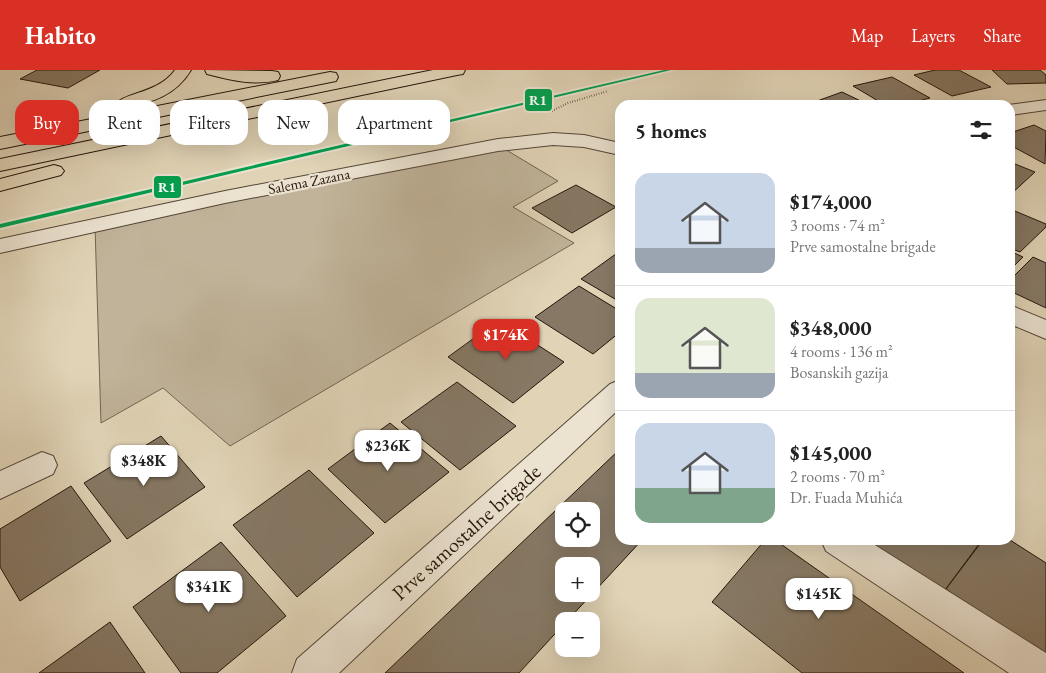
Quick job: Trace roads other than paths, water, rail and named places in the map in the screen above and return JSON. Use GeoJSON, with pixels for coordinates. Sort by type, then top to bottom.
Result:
{"type":"FeatureCollection","features":[{"type":"Feature","properties":{"kind":"highway"},"geometry":{"type":"LineString","coordinates":[[0,139],[53,121],[156,94],[170,86],[183,70]]}},
{"type":"Feature","properties":{"kind":"highway"},"geometry":{"type":"LineString","coordinates":[[213,70],[224,74],[255,78],[303,70]]}},
{"type":"Feature","properties":{"kind":"highway"},"geometry":{"type":"LineString","coordinates":[[248,113],[457,70]]}},
{"type":"Feature","properties":{"kind":"highway"},"geometry":{"type":"LineString","coordinates":[[0,143],[347,73]]}},
{"type":"Feature","properties":{"kind":"highway"},"geometry":{"type":"LineString","coordinates":[[0,165],[170,129]]}},
{"type":"Feature","properties":{"kind":"highway"},"geometry":{"type":"LineString","coordinates":[[0,185],[86,162],[170,132]]}},
{"type":"Feature","properties":{"kind":"street"},"geometry":{"type":"LineString","coordinates":[[1015,109],[1046,105]]}},
{"type":"Feature","properties":{"kind":"street","name":"Salema Zazana"},"geometry":{"type":"LineString","coordinates":[[0,246],[225,198],[478,148],[553,139],[584,141],[615,148]]}},
{"type":"Feature","properties":{"kind":"street"},"geometry":{"type":"LineString","coordinates":[[1015,316],[1046,330]]}},
{"type":"Feature","properties":{"kind":"street","name":"Prve samostalne brigade"},"geometry":{"type":"LineString","coordinates":[[316,671],[615,398]]}},
{"type":"Feature","properties":{"kind":"street"},"geometry":{"type":"LineString","coordinates":[[0,486],[42,466]]}},
{"type":"Feature","properties":{"kind":"street"},"geometry":{"type":"LineString","coordinates":[[846,545],[1043,673]]}}]}
